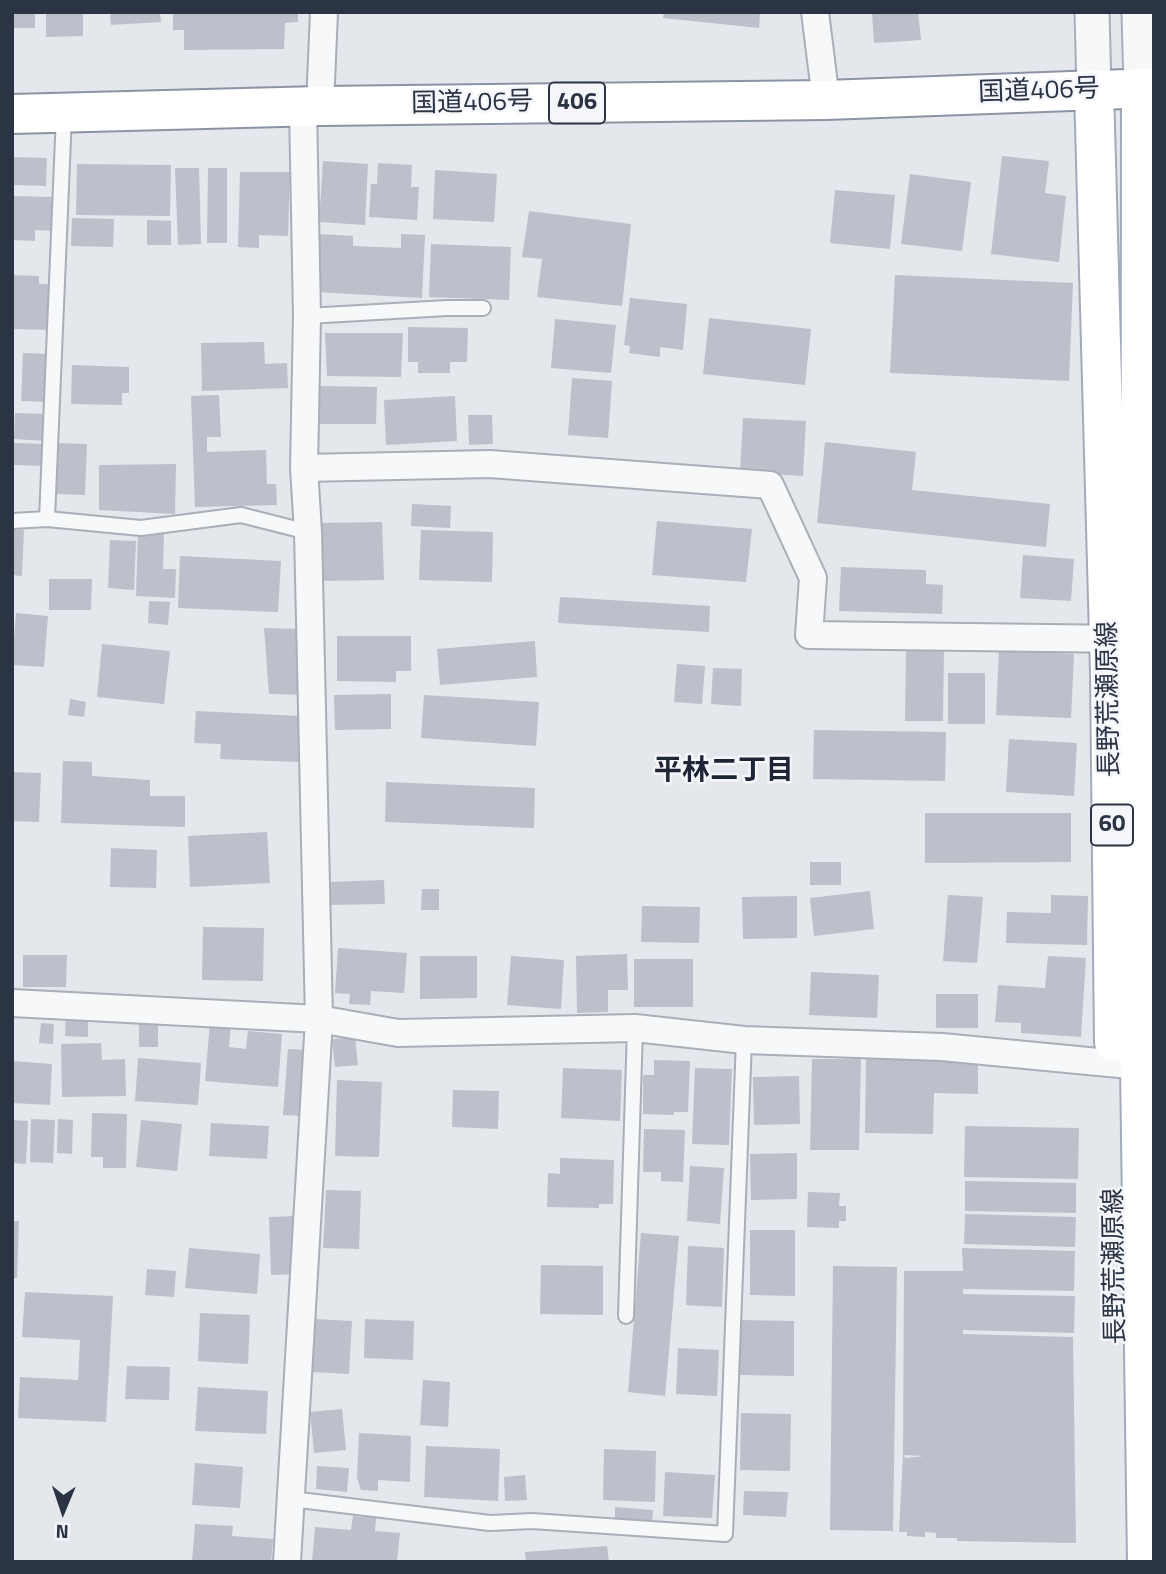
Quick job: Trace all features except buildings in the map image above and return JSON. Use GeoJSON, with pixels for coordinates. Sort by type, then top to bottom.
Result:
{"type":"FeatureCollection","features":[{"type":"Feature","properties":{"kind":"main road","name":"国道406号"},"geometry":{"type":"LineString","coordinates":[[12,114],[312,106],[826,100],[1147,88]]}},
{"type":"Feature","properties":{"kind":"main road","name":"長野荒瀬原線"},"geometry":{"type":"LineString","coordinates":[[1120,1562],[1131,659],[1147,88]]}},
{"type":"Feature","properties":{"kind":"main road","name":"長野荒瀬原線"},"geometry":{"type":"LineString","coordinates":[[1094,89],[1131,659]]}},
{"type":"Feature","properties":{"kind":"main road","name":"長野荒瀬原線"},"geometry":{"type":"LineString","coordinates":[[1127,1064],[1147,1562]]}},
{"type":"Feature","properties":{"kind":"street"},"geometry":{"type":"LineString","coordinates":[[287,1562],[320,1019],[308,531],[304,468],[312,106],[324,12]]}},
{"type":"Feature","properties":{"kind":"street"},"geometry":{"type":"LineString","coordinates":[[815,12],[826,100]]}},
{"type":"Feature","properties":{"kind":"street"},"geometry":{"type":"LineString","coordinates":[[1092,12],[1094,89]]}},
{"type":"Feature","properties":{"kind":"street"},"geometry":{"type":"LineString","coordinates":[[1139,12],[1147,88]]}},
{"type":"Feature","properties":{"kind":"street"},"geometry":{"type":"LineString","coordinates":[[304,468],[490,464],[770,485],[813,578],[809,635],[1131,659]]}},
{"type":"Feature","properties":{"kind":"street"},"geometry":{"type":"LineString","coordinates":[[12,1003],[320,1019],[398,1033],[635,1028],[744,1040],[942,1047],[1127,1064]]}},
{"type":"Feature","properties":{"kind":"lane"},"geometry":{"type":"LineString","coordinates":[[47,519],[64,113]]}},
{"type":"Feature","properties":{"kind":"lane"},"geometry":{"type":"LineString","coordinates":[[307,316],[484,308]]}},
{"type":"Feature","properties":{"kind":"lane"},"geometry":{"type":"LineString","coordinates":[[12,521],[47,519],[141,528],[241,514],[308,531]]}},
{"type":"Feature","properties":{"kind":"lane"},"geometry":{"type":"LineString","coordinates":[[626,1316],[635,1028]]}},
{"type":"Feature","properties":{"kind":"lane"},"geometry":{"type":"LineString","coordinates":[[290,1499],[490,1523],[532,1521],[725,1535],[744,1040]]}},
{"type":"Feature","properties":{"kind":"district","name":"平林二丁目"},"geometry":{"type":"Point","coordinates":[724,772]}}]}
